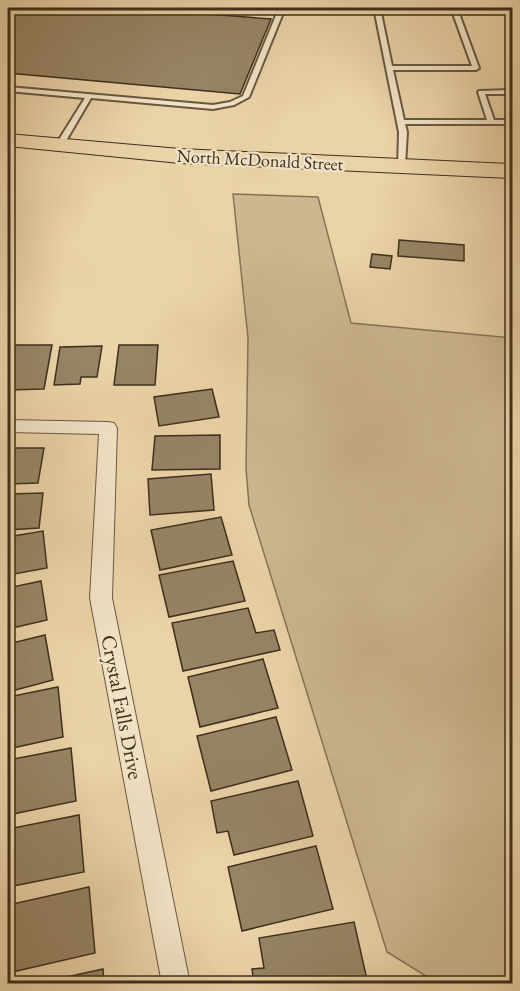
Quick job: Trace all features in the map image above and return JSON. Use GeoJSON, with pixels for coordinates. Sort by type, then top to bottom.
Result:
{"type":"FeatureCollection","features":[{"type":"Feature","properties":{"kind":"main road","name":"North McDonald Street"},"geometry":{"type":"LineString","coordinates":[[8,140],[191,157],[513,171]]}},
{"type":"Feature","properties":{"kind":"street","name":"Crystal Falls Drive"},"geometry":{"type":"LineString","coordinates":[[8,426],[108,428],[101,598],[176,984]]}},
{"type":"Feature","properties":{"kind":"lane"},"geometry":{"type":"LineString","coordinates":[[8,89],[213,107],[232,104],[246,96],[282,8]]}},
{"type":"Feature","properties":{"kind":"lane"},"geometry":{"type":"LineString","coordinates":[[377,8],[403,132],[401,166]]}},
{"type":"Feature","properties":{"kind":"lane"},"geometry":{"type":"LineString","coordinates":[[389,68],[476,68],[454,8]]}},
{"type":"Feature","properties":{"kind":"lane"},"geometry":{"type":"LineString","coordinates":[[491,122],[481,92],[513,92]]}},
{"type":"Feature","properties":{"kind":"lane"},"geometry":{"type":"LineString","coordinates":[[59,146],[89,96]]}},
{"type":"Feature","properties":{"kind":"lane"},"geometry":{"type":"LineString","coordinates":[[401,123],[513,122]]}},
{"type":"Feature","properties":{"kind":"shaded area"},"geometry":{"type":"Polygon","coordinates":[[[233,194],[318,197],[351,323],[512,338],[512,983],[437,983],[387,952],[249,505],[246,468],[248,338],[233,194]]]}},
{"type":"Feature","properties":{"kind":"building"},"geometry":{"type":"Polygon","coordinates":[[[8,8],[130,8],[271,19],[240,94],[8,73],[8,8]]]}},
{"type":"Feature","properties":{"kind":"building"},"geometry":{"type":"Polygon","coordinates":[[[399,240],[464,245],[464,261],[398,256],[399,240]]]}},
{"type":"Feature","properties":{"kind":"building"},"geometry":{"type":"Polygon","coordinates":[[[372,254],[392,256],[390,269],[370,267],[372,254]]]}},
{"type":"Feature","properties":{"kind":"building"},"geometry":{"type":"Polygon","coordinates":[[[13,345],[52,345],[44,389],[8,390],[8,368],[13,345]]]}},
{"type":"Feature","properties":{"kind":"building"},"geometry":{"type":"Polygon","coordinates":[[[119,345],[158,345],[155,385],[114,385],[119,345]]]}},
{"type":"Feature","properties":{"kind":"building"},"geometry":{"type":"Polygon","coordinates":[[[102,346],[97,377],[81,377],[80,384],[54,385],[60,347],[102,346]]]}},
{"type":"Feature","properties":{"kind":"building"},"geometry":{"type":"Polygon","coordinates":[[[212,389],[219,417],[159,426],[154,397],[212,389]]]}},
{"type":"Feature","properties":{"kind":"building"},"geometry":{"type":"Polygon","coordinates":[[[220,435],[220,469],[152,470],[155,436],[220,435]]]}},
{"type":"Feature","properties":{"kind":"building"},"geometry":{"type":"Polygon","coordinates":[[[8,448],[44,448],[38,483],[8,484],[8,448]]]}},
{"type":"Feature","properties":{"kind":"building"},"geometry":{"type":"Polygon","coordinates":[[[211,474],[214,510],[150,515],[148,479],[211,474]]]}},
{"type":"Feature","properties":{"kind":"building"},"geometry":{"type":"Polygon","coordinates":[[[43,493],[39,528],[8,530],[8,494],[43,493]]]}},
{"type":"Feature","properties":{"kind":"building"},"geometry":{"type":"Polygon","coordinates":[[[221,517],[232,555],[160,570],[151,530],[221,517]]]}},
{"type":"Feature","properties":{"kind":"building"},"geometry":{"type":"Polygon","coordinates":[[[43,531],[47,568],[8,575],[8,537],[43,531]]]}},
{"type":"Feature","properties":{"kind":"building"},"geometry":{"type":"Polygon","coordinates":[[[233,561],[245,601],[169,617],[159,575],[233,561]]]}},
{"type":"Feature","properties":{"kind":"building"},"geometry":{"type":"Polygon","coordinates":[[[41,581],[47,620],[8,629],[8,588],[41,581]]]}},
{"type":"Feature","properties":{"kind":"building"},"geometry":{"type":"Polygon","coordinates":[[[248,608],[256,633],[274,630],[280,650],[183,671],[172,623],[248,608]]]}},
{"type":"Feature","properties":{"kind":"building"},"geometry":{"type":"Polygon","coordinates":[[[45,635],[53,680],[8,692],[8,644],[45,635]]]}},
{"type":"Feature","properties":{"kind":"building"},"geometry":{"type":"Polygon","coordinates":[[[263,659],[278,708],[200,727],[188,677],[263,659]]]}},
{"type":"Feature","properties":{"kind":"building"},"geometry":{"type":"Polygon","coordinates":[[[58,687],[63,737],[8,749],[8,697],[58,687]]]}},
{"type":"Feature","properties":{"kind":"building"},"geometry":{"type":"Polygon","coordinates":[[[276,717],[292,770],[211,791],[197,736],[276,717]]]}},
{"type":"Feature","properties":{"kind":"building"},"geometry":{"type":"Polygon","coordinates":[[[71,748],[76,801],[8,815],[8,760],[71,748]]]}},
{"type":"Feature","properties":{"kind":"building"},"geometry":{"type":"Polygon","coordinates":[[[298,781],[313,836],[234,855],[228,831],[217,833],[211,801],[298,781]]]}},
{"type":"Feature","properties":{"kind":"building"},"geometry":{"type":"Polygon","coordinates":[[[79,815],[84,872],[8,887],[8,829],[79,815]]]}},
{"type":"Feature","properties":{"kind":"building"},"geometry":{"type":"Polygon","coordinates":[[[316,846],[333,909],[242,931],[228,867],[316,846]]]}},
{"type":"Feature","properties":{"kind":"building"},"geometry":{"type":"Polygon","coordinates":[[[89,887],[95,953],[8,973],[8,905],[89,887]]]}},
{"type":"Feature","properties":{"kind":"building"},"geometry":{"type":"Polygon","coordinates":[[[354,922],[368,984],[254,984],[252,969],[264,968],[259,938],[354,922]]]}},
{"type":"Feature","properties":{"kind":"building"},"geometry":{"type":"Polygon","coordinates":[[[103,969],[104,984],[35,984],[103,969]]]}}]}
